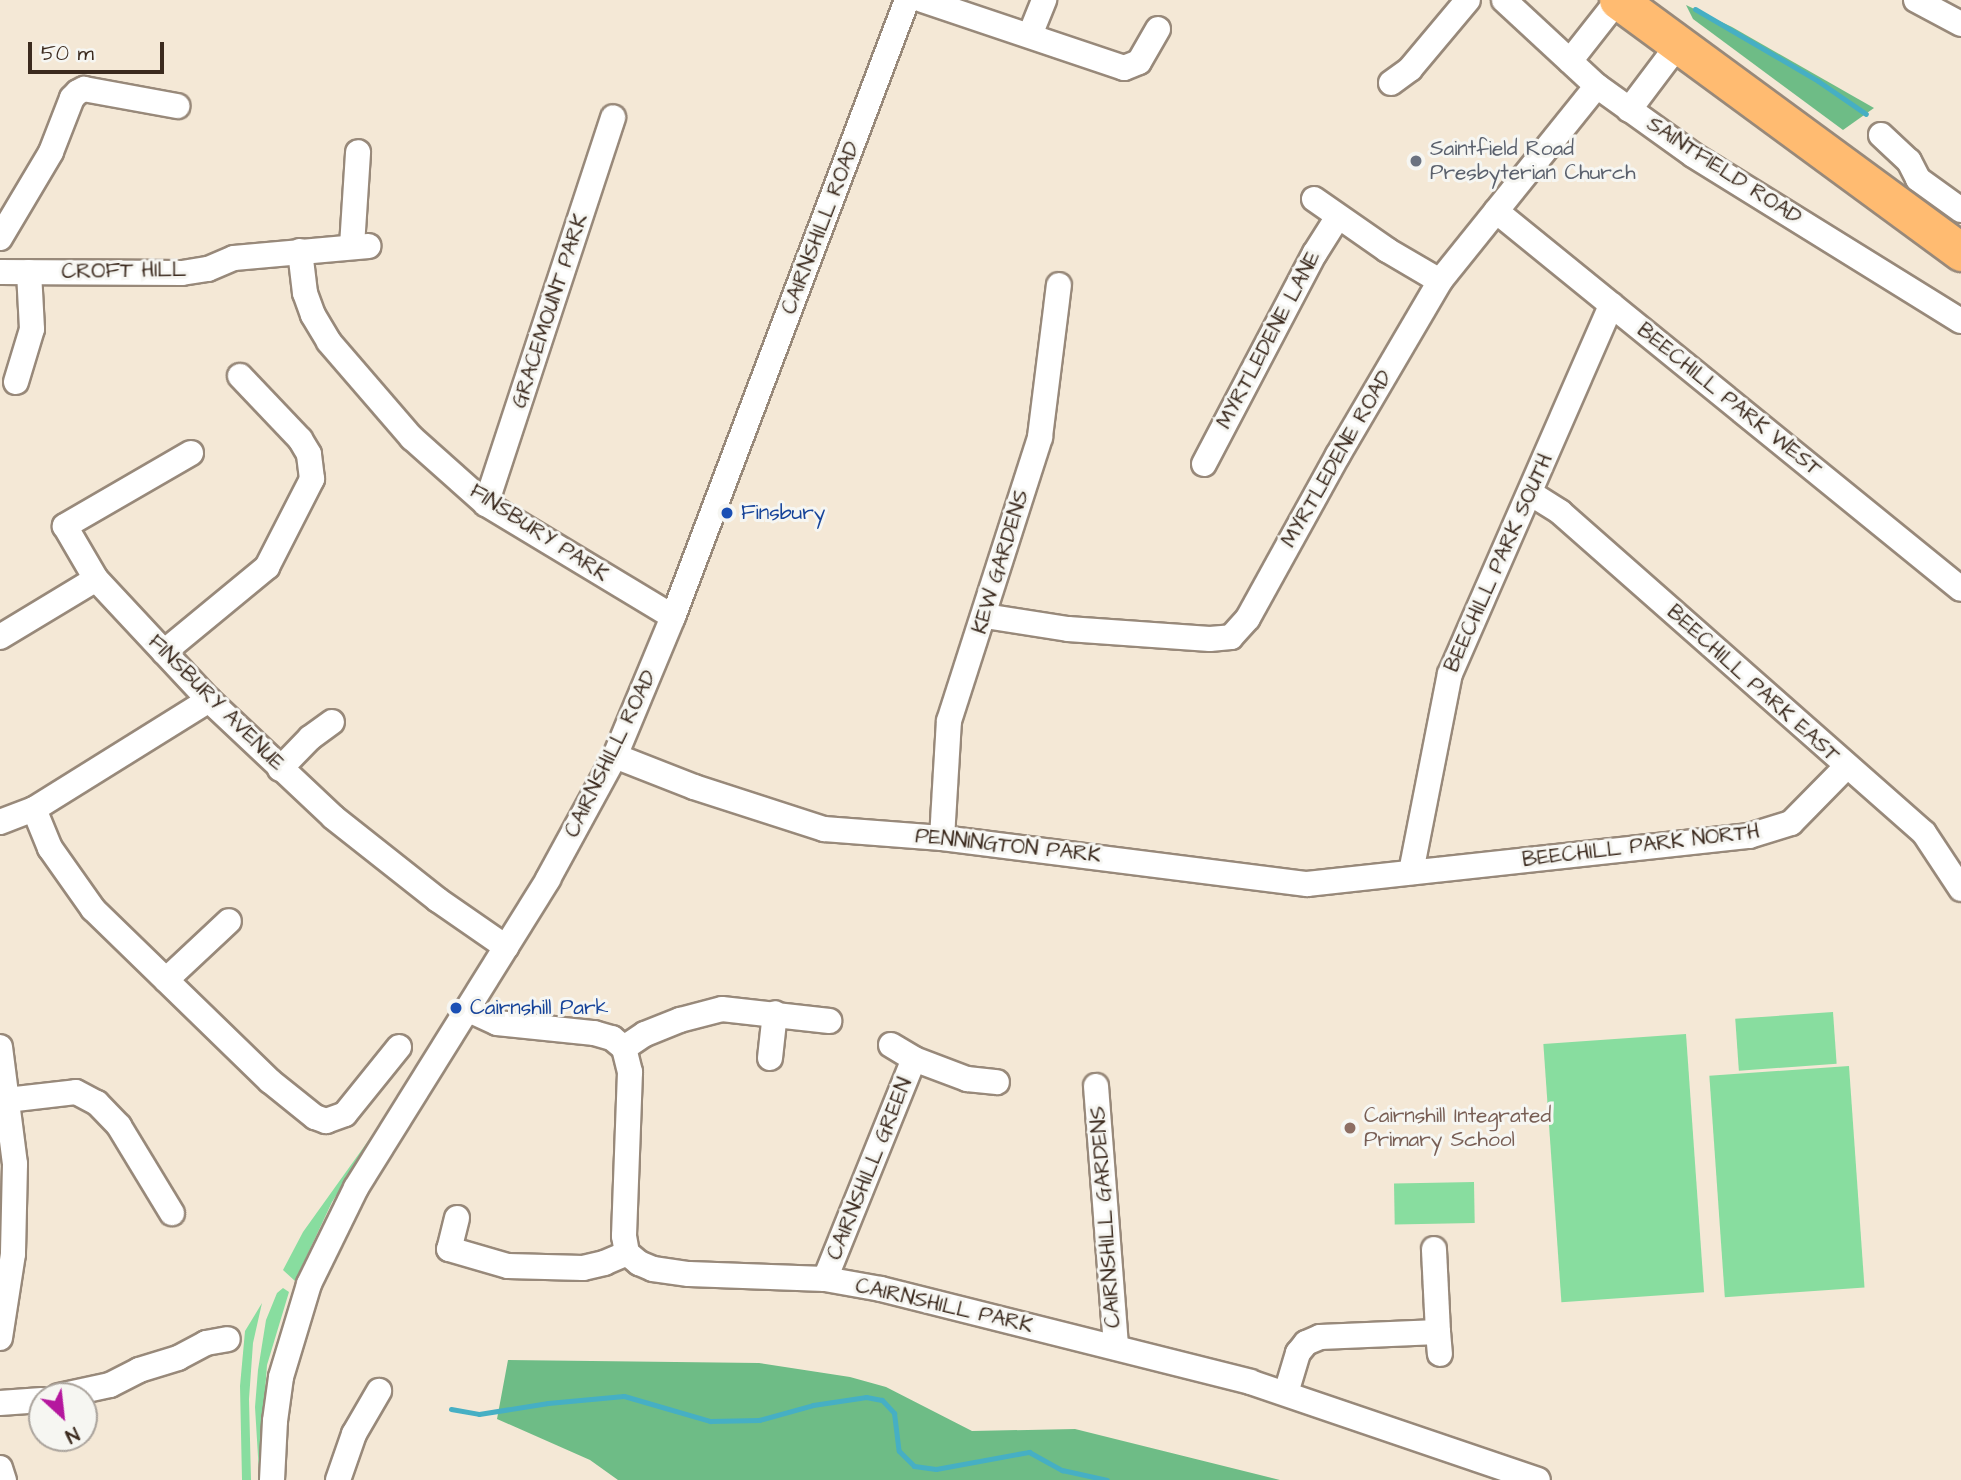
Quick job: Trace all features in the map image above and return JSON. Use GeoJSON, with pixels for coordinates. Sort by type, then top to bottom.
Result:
{"type":"FeatureCollection","features":[{"type":"Feature","properties":{"kind":"highway"},"geometry":{"type":"LineString","coordinates":[[1618,0],[1961,252]]}},
{"type":"Feature","properties":{"kind":"street","name":"CAIRNSHILL ROAD"},"geometry":{"type":"LineString","coordinates":[[272,1480],[281,1377],[309,1284],[356,1188],[555,867],[615,756],[673,617],[907,0]]}},
{"type":"Feature","properties":{"kind":"street"},"geometry":{"type":"LineString","coordinates":[[922,0],[1124,68],[1139,62],[1158,29]]}},
{"type":"Feature","properties":{"kind":"street"},"geometry":{"type":"LineString","coordinates":[[1030,35],[1044,0]]}},
{"type":"Feature","properties":{"kind":"street"},"geometry":{"type":"LineString","coordinates":[[1391,83],[1410,69],[1468,0]]}},
{"type":"Feature","properties":{"kind":"street","name":"SAINTFIELD ROAD"},"geometry":{"type":"LineString","coordinates":[[1504,0],[1597,86],[1693,155],[1961,321]]}},
{"type":"Feature","properties":{"kind":"street"},"geometry":{"type":"LineString","coordinates":[[1570,61],[1618,0]]}},
{"type":"Feature","properties":{"kind":"street"},"geometry":{"type":"LineString","coordinates":[[1916,0],[1961,24]]}},
{"type":"Feature","properties":{"kind":"street"},"geometry":{"type":"LineString","coordinates":[[1629,110],[1678,45]]}},
{"type":"Feature","properties":{"kind":"street","name":"MYRTLEDENE ROAD"},"geometry":{"type":"LineString","coordinates":[[985,616],[1068,629],[1210,639],[1231,637],[1248,618],[1338,455],[1440,281],[1597,86]]}},
{"type":"Feature","properties":{"kind":"street"},"geometry":{"type":"LineString","coordinates":[[0,238],[2,229],[51,152],[78,92],[84,89],[177,106]]}},
{"type":"Feature","properties":{"kind":"street","name":"GRACEMOUNT PARK"},"geometry":{"type":"LineString","coordinates":[[486,505],[613,117]]}},
{"type":"Feature","properties":{"kind":"street"},"geometry":{"type":"LineString","coordinates":[[1881,135],[1909,161],[1918,179],[1961,210]]}},
{"type":"Feature","properties":{"kind":"street","name":"CROFT HILL"},"geometry":{"type":"LineString","coordinates":[[0,272],[182,273],[208,268],[234,258],[360,246],[358,152]]}},
{"type":"Feature","properties":{"kind":"street"},"geometry":{"type":"LineString","coordinates":[[1314,199],[1337,218],[1440,281]]}},
{"type":"Feature","properties":{"kind":"street","name":"BEECHILL PARK WEST"},"geometry":{"type":"LineString","coordinates":[[1496,211],[1961,589]]}},
{"type":"Feature","properties":{"kind":"street","name":"MYRTLEDENE LANE"},"geometry":{"type":"LineString","coordinates":[[1204,464],[1323,237],[1337,218]]}},
{"type":"Feature","properties":{"kind":"street","name":"FINSBURY PARK"},"geometry":{"type":"LineString","coordinates":[[300,251],[305,293],[329,342],[412,438],[486,505],[673,617]]}},
{"type":"Feature","properties":{"kind":"street"},"geometry":{"type":"LineString","coordinates":[[0,262],[0,272]]}},
{"type":"Feature","properties":{"kind":"street"},"geometry":{"type":"LineString","coordinates":[[16,382],[32,329],[29,272]]}},
{"type":"Feature","properties":{"kind":"street","name":"KEW GARDENS"},"geometry":{"type":"LineString","coordinates":[[942,838],[949,721],[985,616],[1040,437],[1059,285]]}},
{"type":"Feature","properties":{"kind":"street","name":"BEECHILL PARK SOUTH"},"geometry":{"type":"LineString","coordinates":[[1411,872],[1450,674],[1611,305]]}},
{"type":"Feature","properties":{"kind":"street"},"geometry":{"type":"LineString","coordinates":[[163,652],[267,567],[312,479],[309,454],[300,439],[240,376]]}},
{"type":"Feature","properties":{"kind":"street","name":"FINSBURY AVENUE"},"geometry":{"type":"LineString","coordinates":[[191,453],[65,526],[96,579],[209,700],[280,769],[386,859],[506,947]]}},
{"type":"Feature","properties":{"kind":"street","name":"BEECHILL PARK EAST"},"geometry":{"type":"LineString","coordinates":[[1530,493],[1560,512],[1924,834],[1961,888]]}},
{"type":"Feature","properties":{"kind":"street"},"geometry":{"type":"LineString","coordinates":[[0,637],[96,579]]}},
{"type":"Feature","properties":{"kind":"street"},"geometry":{"type":"LineString","coordinates":[[0,822],[34,809],[209,700]]}},
{"type":"Feature","properties":{"kind":"street"},"geometry":{"type":"LineString","coordinates":[[280,769],[310,738],[332,722]]}},
{"type":"Feature","properties":{"kind":"street","name":"PENNINGTON PARK"},"geometry":{"type":"LineString","coordinates":[[615,756],[695,787],[824,829],[942,838],[1307,884],[1411,872]]}},
{"type":"Feature","properties":{"kind":"street","name":"BEECHILL PARK NORTH"},"geometry":{"type":"LineString","coordinates":[[1411,872],[1771,831],[1791,823],[1846,766]]}},
{"type":"Feature","properties":{"kind":"street"},"geometry":{"type":"LineString","coordinates":[[34,809],[50,848],[93,909],[270,1081],[315,1117],[326,1121],[345,1114],[399,1047]]}},
{"type":"Feature","properties":{"kind":"street"},"geometry":{"type":"LineString","coordinates":[[166,980],[229,921]]}},
{"type":"Feature","properties":{"kind":"street"},"geometry":{"type":"LineString","coordinates":[[457,1218],[446,1259],[553,1269],[583,1268],[604,1263],[627,1252],[624,1224],[630,1072],[624,1048],[612,1038],[594,1033],[497,1023],[467,1009]]}},
{"type":"Feature","properties":{"kind":"street"},"geometry":{"type":"LineString","coordinates":[[624,1048],[645,1034],[680,1020],[722,1009],[829,1021]]}},
{"type":"Feature","properties":{"kind":"street"},"geometry":{"type":"LineString","coordinates":[[770,1058],[775,1013]]}},
{"type":"Feature","properties":{"kind":"street","name":"CAIRNSHILL GREEN"},"geometry":{"type":"LineString","coordinates":[[891,1045],[914,1059],[967,1079],[998,1082]]}},
{"type":"Feature","properties":{"kind":"street"},"geometry":{"type":"LineString","coordinates":[[0,1047],[15,1164],[13,1254],[0,1339]]}},
{"type":"Feature","properties":{"kind":"street","name":"CAIRNSHILL GREEN"},"geometry":{"type":"LineString","coordinates":[[825,1279],[914,1059]]}},
{"type":"Feature","properties":{"kind":"street","name":"CAIRNSHILL GARDENS"},"geometry":{"type":"LineString","coordinates":[[1096,1086],[1116,1347]]}},
{"type":"Feature","properties":{"kind":"street"},"geometry":{"type":"LineString","coordinates":[[7,1100],[76,1092],[97,1103],[119,1126],[172,1213]]}},
{"type":"Feature","properties":{"kind":"street"},"geometry":{"type":"LineString","coordinates":[[1286,1393],[1298,1353],[1306,1343],[1320,1337],[1439,1343],[1434,1249]]}},
{"type":"Feature","properties":{"kind":"street","name":"CAIRNSHILL PARK"},"geometry":{"type":"LineString","coordinates":[[627,1252],[639,1264],[653,1269],[825,1279],[881,1289],[1116,1347],[1286,1393],[1535,1478]]}},
{"type":"Feature","properties":{"kind":"street"},"geometry":{"type":"LineString","coordinates":[[98,1388],[177,1358],[206,1343],[228,1339]]}},
{"type":"Feature","properties":{"kind":"street"},"geometry":{"type":"LineString","coordinates":[[338,1480],[354,1434],[379,1391]]}},
{"type":"Feature","properties":{"kind":"street"},"geometry":{"type":"LineString","coordinates":[[0,1404],[28,1401]]}},
{"type":"Feature","properties":{"kind":"street"},"geometry":{"type":"LineString","coordinates":[[0,1468],[4,1480]]}},
{"type":"Feature","properties":{"kind":"green space"},"geometry":{"type":"Polygon","coordinates":[[[1686,5],[1732,27],[1874,108],[1843,130],[1693,19],[1686,5]]]}},
{"type":"Feature","properties":{"kind":"green space"},"geometry":{"type":"Polygon","coordinates":[[[1833,1012],[1837,1064],[1739,1071],[1735,1019],[1833,1012]]]}},
{"type":"Feature","properties":{"kind":"green space"},"geometry":{"type":"Polygon","coordinates":[[[1686,1034],[1704,1292],[1561,1302],[1543,1044],[1686,1034]]]}},
{"type":"Feature","properties":{"kind":"green space"},"geometry":{"type":"Polygon","coordinates":[[[1849,1066],[1864,1287],[1725,1297],[1709,1076],[1849,1066]]]}},
{"type":"Feature","properties":{"kind":"green space"},"geometry":{"type":"Polygon","coordinates":[[[401,1095],[332,1202],[295,1281],[283,1270],[303,1232],[401,1095]]]}},
{"type":"Feature","properties":{"kind":"green space"},"geometry":{"type":"Polygon","coordinates":[[[1474,1182],[1475,1223],[1395,1224],[1394,1183],[1474,1182]]]}},
{"type":"Feature","properties":{"kind":"green space"},"geometry":{"type":"Polygon","coordinates":[[[283,1288],[289,1292],[267,1365],[259,1473],[255,1407],[258,1370],[266,1320],[277,1293],[283,1288]]]}},
{"type":"Feature","properties":{"kind":"green space"},"geometry":{"type":"Polygon","coordinates":[[[262,1303],[253,1343],[249,1399],[251,1480],[242,1480],[240,1386],[245,1331],[262,1303]]]}},
{"type":"Feature","properties":{"kind":"green space"},"geometry":{"type":"Polygon","coordinates":[[[508,1360],[759,1363],[850,1377],[886,1387],[972,1431],[1075,1429],[1280,1480],[618,1480],[590,1460],[497,1419],[508,1360]]]}},
{"type":"Feature","properties":{"kind":"waterway"},"geometry":{"type":"LineString","coordinates":[[1695,9],[1818,81],[1866,114]]}},
{"type":"Feature","properties":{"kind":"waterway"},"geometry":{"type":"LineString","coordinates":[[451,1409],[479,1414],[548,1403],[624,1396],[710,1421],[759,1420],[813,1405],[866,1397],[882,1400],[894,1413],[899,1451],[914,1466],[936,1469],[1029,1452],[1062,1470],[1107,1480]]}},
{"type":"Feature","properties":{"kind":"place","name":"Saintfield Road Presbyterian Church"},"geometry":{"type":"Point","coordinates":[1416,161]}},
{"type":"Feature","properties":{"kind":"place","name":"Finsbury"},"geometry":{"type":"Point","coordinates":[727,513]}},
{"type":"Feature","properties":{"kind":"place","name":"Cairnshill Park"},"geometry":{"type":"Point","coordinates":[456,1008]}},
{"type":"Feature","properties":{"kind":"place","name":"Cairnshill Integrated Primary School"},"geometry":{"type":"Point","coordinates":[1350,1128]}}]}
